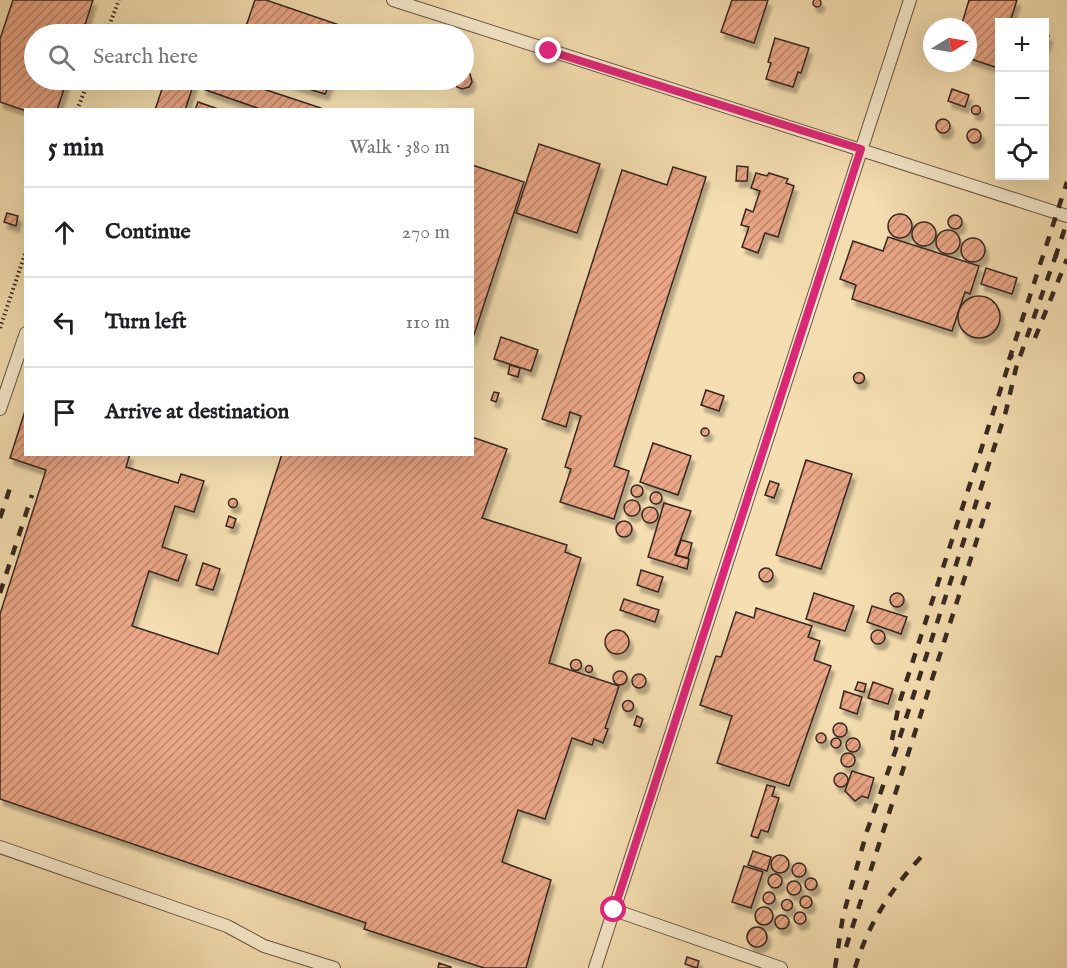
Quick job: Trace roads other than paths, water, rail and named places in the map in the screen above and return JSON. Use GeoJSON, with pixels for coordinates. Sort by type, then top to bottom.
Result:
{"type":"FeatureCollection","features":[{"type":"Feature","properties":{"kind":"lane"},"geometry":{"type":"LineString","coordinates":[[393,0],[468,24]]}},
{"type":"Feature","properties":{"kind":"lane"},"geometry":{"type":"LineString","coordinates":[[595,968],[910,0]]}},
{"type":"Feature","properties":{"kind":"lane"},"geometry":{"type":"LineString","coordinates":[[474,26],[1067,216]]}},
{"type":"Feature","properties":{"kind":"lane"},"geometry":{"type":"LineString","coordinates":[[0,409],[24,339]]}},
{"type":"Feature","properties":{"kind":"lane"},"geometry":{"type":"LineString","coordinates":[[0,847],[227,926],[264,946],[334,968]]}},
{"type":"Feature","properties":{"kind":"lane"},"geometry":{"type":"LineString","coordinates":[[614,910],[781,968]]}},
{"type":"Feature","properties":{"kind":"railway"},"geometry":{"type":"LineString","coordinates":[[1009,360],[1067,182]]}},
{"type":"Feature","properties":{"kind":"railway"},"geometry":{"type":"LineString","coordinates":[[1055,258],[1067,222]]}},
{"type":"Feature","properties":{"kind":"railway"},"geometry":{"type":"LineString","coordinates":[[835,968],[843,916],[867,831],[1006,411],[1016,368],[1057,252]]}},
{"type":"Feature","properties":{"kind":"railway"},"geometry":{"type":"LineString","coordinates":[[1035,338],[1067,259]]}},
{"type":"Feature","properties":{"kind":"railway"},"geometry":{"type":"LineString","coordinates":[[892,740],[899,704],[1012,354]]}},
{"type":"Feature","properties":{"kind":"railway"},"geometry":{"type":"LineString","coordinates":[[0,518],[10,488]]}},
{"type":"Feature","properties":{"kind":"railway"},"geometry":{"type":"LineString","coordinates":[[0,593],[32,495]]}},
{"type":"Feature","properties":{"kind":"railway"},"geometry":{"type":"LineString","coordinates":[[846,947],[989,502]]}},
{"type":"Feature","properties":{"kind":"railway"},"geometry":{"type":"LineString","coordinates":[[855,968],[860,952],[882,908],[900,881],[922,856]]}}]}
